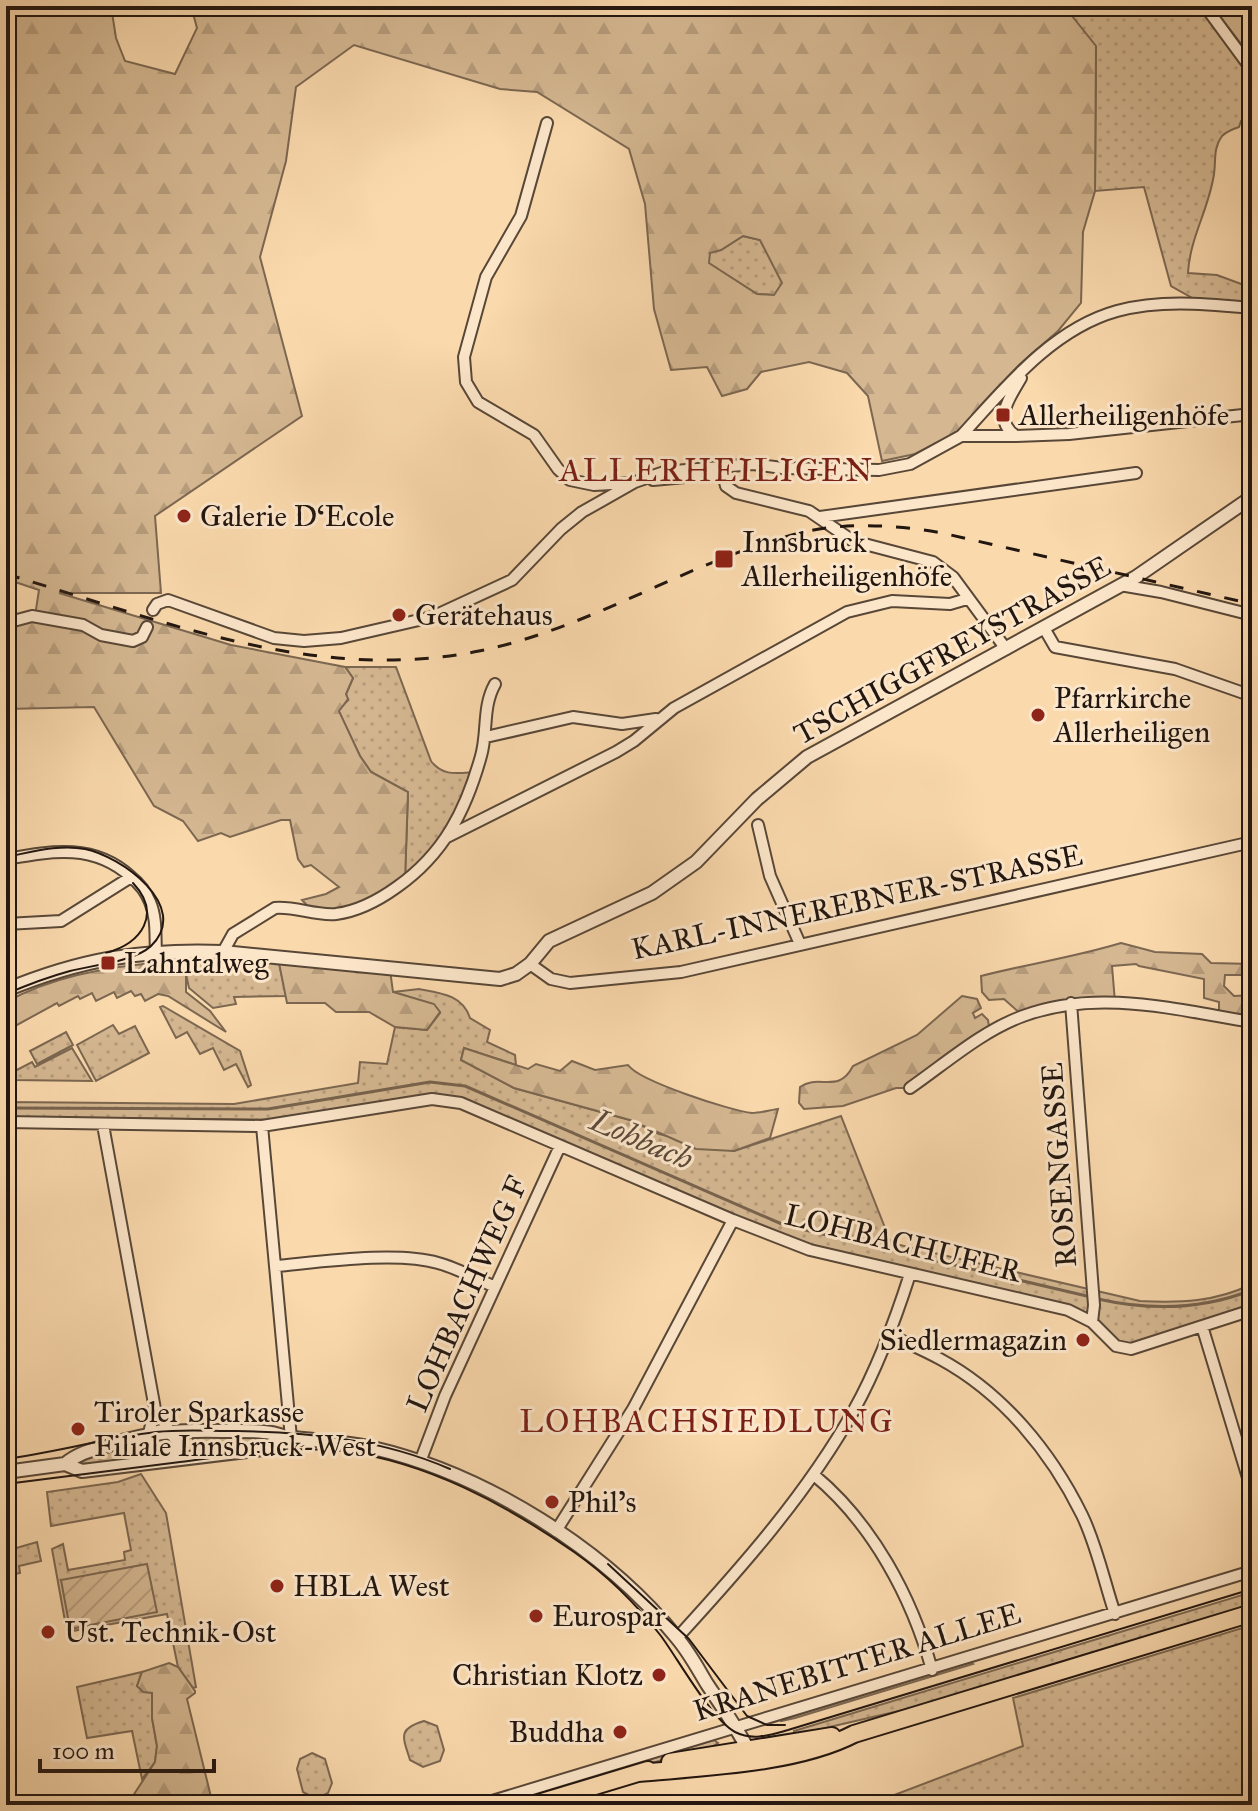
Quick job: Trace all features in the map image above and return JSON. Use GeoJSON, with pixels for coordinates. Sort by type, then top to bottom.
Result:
{"type":"FeatureCollection","features":[{"type":"Feature","properties":{"kind":"main road","name":"KRANEBITTER ALLEE"},"geometry":{"type":"LineString","coordinates":[[532,1805],[638,1773],[751,1754],[811,1750],[854,1734],[1252,1613]]}},
{"type":"Feature","properties":{"kind":"street"},"geometry":{"type":"LineString","coordinates":[[1205,6],[1252,70]]}},
{"type":"Feature","properties":{"kind":"street"},"geometry":{"type":"LineString","coordinates":[[547,123],[521,216],[486,277],[464,357],[466,382],[478,402],[534,435],[558,469],[570,480],[594,485],[782,468]]}},
{"type":"Feature","properties":{"kind":"street"},"geometry":{"type":"LineString","coordinates":[[153,610],[163,601],[174,602],[245,629],[286,640],[341,638],[411,623],[448,611],[512,580],[571,521],[635,482],[664,472],[753,464],[864,471],[895,468],[927,457],[961,436],[1028,366],[1085,323],[1117,311],[1180,303],[1252,308]]}},
{"type":"Feature","properties":{"kind":"street"},"geometry":{"type":"LineString","coordinates":[[1016,436],[1005,426],[1003,415],[1009,397],[1028,366]]}},
{"type":"Feature","properties":{"kind":"street"},"geometry":{"type":"LineString","coordinates":[[961,436],[1069,434],[1252,414]]}},
{"type":"Feature","properties":{"kind":"street"},"geometry":{"type":"LineString","coordinates":[[820,517],[1136,473]]}},
{"type":"Feature","properties":{"kind":"street"},"geometry":{"type":"LineString","coordinates":[[723,474],[726,486],[736,493],[799,508],[820,517],[853,541],[933,562],[953,577],[1006,649]]}},
{"type":"Feature","properties":{"kind":"street","name":"TSCHIGGFREYSTRASSE"},"geometry":{"type":"LineString","coordinates":[[530,964],[549,941],[652,893],[696,862],[757,799],[807,757],[1120,585],[1159,562],[1252,497]]}},
{"type":"Feature","properties":{"kind":"street"},"geometry":{"type":"LineString","coordinates":[[1120,585],[1252,615]]}},
{"type":"Feature","properties":{"kind":"street"},"geometry":{"type":"LineString","coordinates":[[447,837],[616,752],[634,741],[658,719],[757,660],[847,612],[892,601],[950,604],[967,599]]}},
{"type":"Feature","properties":{"kind":"street"},"geometry":{"type":"LineString","coordinates":[[6,623],[32,616],[83,625],[101,635],[133,641],[142,637],[147,627]]}},
{"type":"Feature","properties":{"kind":"street"},"geometry":{"type":"LineString","coordinates":[[1044,628],[1055,647],[1175,669],[1252,696]]}},
{"type":"Feature","properties":{"kind":"street"},"geometry":{"type":"LineString","coordinates":[[223,952],[233,934],[275,908],[315,914],[360,908],[383,897],[423,867],[447,837],[466,805],[486,737],[485,716],[495,684]]}},
{"type":"Feature","properties":{"kind":"street"},"geometry":{"type":"LineString","coordinates":[[486,737],[573,717],[629,724],[658,719]]}},
{"type":"Feature","properties":{"kind":"street"},"geometry":{"type":"LineString","coordinates":[[758,825],[770,876],[800,944]]}},
{"type":"Feature","properties":{"kind":"street","name":"KARL-INNEREBNER-STRASSE"},"geometry":{"type":"LineString","coordinates":[[530,964],[551,979],[570,983],[681,972],[1252,842]]}},
{"type":"Feature","properties":{"kind":"street"},"geometry":{"type":"LineString","coordinates":[[6,859],[53,851],[77,851],[104,859],[143,888],[155,918],[156,952]]}},
{"type":"Feature","properties":{"kind":"street"},"geometry":{"type":"LineString","coordinates":[[6,924],[61,921],[131,877]]}},
{"type":"Feature","properties":{"kind":"street"},"geometry":{"type":"LineString","coordinates":[[6,990],[99,959],[156,952],[223,952],[503,979],[530,964]]}},
{"type":"Feature","properties":{"kind":"street"},"geometry":{"type":"LineString","coordinates":[[910,1088],[990,1033],[1023,1016],[1071,1003],[1115,1002],[1252,1022]]}},
{"type":"Feature","properties":{"kind":"street","name":"ROSENGASSE"},"geometry":{"type":"LineString","coordinates":[[1071,1003],[1094,1305],[1092,1322]]}},
{"type":"Feature","properties":{"kind":"street"},"geometry":{"type":"LineString","coordinates":[[1251,1068],[1252,1081]]}},
{"type":"Feature","properties":{"kind":"street","name":"LOHBACHUFER"},"geometry":{"type":"LineString","coordinates":[[6,1122],[262,1126],[432,1099],[461,1103],[810,1250],[1068,1310],[1092,1322],[1116,1346],[1131,1349],[1252,1310]]}},
{"type":"Feature","properties":{"kind":"street"},"geometry":{"type":"LineString","coordinates":[[103,1125],[159,1434],[149,1455],[165,1462],[172,1459],[177,1451],[177,1441],[159,1434]]}},
{"type":"Feature","properties":{"kind":"street"},"geometry":{"type":"LineString","coordinates":[[262,1126],[291,1438]]}},
{"type":"Feature","properties":{"kind":"street","name":"LOHBACHWEG F"},"geometry":{"type":"LineString","coordinates":[[420,1462],[445,1396],[560,1146]]}},
{"type":"Feature","properties":{"kind":"street"},"geometry":{"type":"LineString","coordinates":[[556,1531],[633,1409],[733,1220]]}},
{"type":"Feature","properties":{"kind":"street"},"geometry":{"type":"LineString","coordinates":[[276,1266],[341,1260],[426,1260],[441,1263],[495,1287]]}},
{"type":"Feature","properties":{"kind":"street"},"geometry":{"type":"LineString","coordinates":[[677,1638],[755,1549],[814,1475],[856,1407],[890,1335],[910,1274]]}},
{"type":"Feature","properties":{"kind":"street"},"geometry":{"type":"LineString","coordinates":[[1202,1326],[1252,1491]]}},
{"type":"Feature","properties":{"kind":"street"},"geometry":{"type":"LineString","coordinates":[[890,1335],[942,1360],[995,1399],[1022,1424],[1052,1463],[1082,1516],[1115,1614]]}},
{"type":"Feature","properties":{"kind":"street"},"geometry":{"type":"LineString","coordinates":[[155,1409],[159,1434]]}},
{"type":"Feature","properties":{"kind":"street"},"geometry":{"type":"LineString","coordinates":[[6,1472],[65,1464],[76,1455],[159,1434],[270,1432],[291,1438],[354,1444],[420,1462],[491,1493],[556,1531],[615,1574],[677,1638],[751,1754]]}},
{"type":"Feature","properties":{"kind":"street"},"geometry":{"type":"LineString","coordinates":[[65,1464],[79,1471],[165,1462],[271,1448],[291,1438]]}},
{"type":"Feature","properties":{"kind":"street"},"geometry":{"type":"LineString","coordinates":[[814,1475],[849,1511],[890,1568],[913,1613],[932,1670]]}},
{"type":"Feature","properties":{"kind":"street","name":"KRANEBITTER ALLEE"},"geometry":{"type":"LineString","coordinates":[[479,1805],[1252,1571]]}},
{"type":"Feature","properties":{"kind":"green space"},"geometry":{"type":"Polygon","coordinates":[[[6,6],[111,6],[116,38],[125,61],[175,74],[197,28],[191,6],[1064,6],[1096,46],[1095,191],[1083,232],[1081,303],[1058,331],[1019,365],[958,432],[915,454],[882,461],[868,396],[847,373],[809,362],[761,372],[747,389],[722,396],[707,367],[671,370],[654,309],[645,204],[629,149],[537,92],[500,89],[354,45],[296,87],[286,161],[260,257],[302,416],[155,516],[161,593],[59,593],[231,645],[345,667],[353,678],[346,694],[348,699],[339,711],[360,756],[371,772],[408,792],[405,881],[360,908],[315,914],[302,900],[339,887],[311,865],[304,867],[298,859],[290,820],[281,820],[230,837],[221,833],[198,841],[183,821],[154,806],[94,707],[6,709],[6,623],[35,616],[39,590],[6,579],[6,6]],[[743,236],[710,253],[709,263],[757,294],[774,295],[782,283],[760,240],[743,236]]]}},
{"type":"Feature","properties":{"kind":"green space"},"geometry":{"type":"Polygon","coordinates":[[[1064,6],[1202,6],[1252,79],[1252,121],[1241,121],[1239,127],[1226,133],[1219,141],[1212,187],[1192,247],[1188,273],[1217,275],[1252,288],[1252,303],[1196,300],[1171,286],[1144,187],[1095,191],[1096,47],[1064,6]]]}},
{"type":"Feature","properties":{"kind":"green space"},"geometry":{"type":"Polygon","coordinates":[[[1215,6],[1252,6],[1252,58],[1215,10],[1215,6]]]}},
{"type":"Feature","properties":{"kind":"green space"},"geometry":{"type":"Polygon","coordinates":[[[743,236],[760,240],[783,283],[774,295],[757,294],[708,263],[709,252],[721,250],[743,236]]]}},
{"type":"Feature","properties":{"kind":"green space"},"geometry":{"type":"Polygon","coordinates":[[[345,667],[396,667],[431,761],[446,772],[476,772],[458,821],[405,881],[408,792],[371,772],[360,756],[338,711],[348,700],[346,694],[353,678],[345,667]]]}},
{"type":"Feature","properties":{"kind":"green space"},"geometry":{"type":"Polygon","coordinates":[[[1121,943],[1155,952],[1202,954],[1211,963],[1252,964],[1252,975],[1225,975],[1224,986],[1234,996],[1252,995],[1252,1022],[1219,1016],[1219,1002],[1204,998],[1204,979],[1136,964],[1112,966],[1115,1002],[1023,1016],[1004,999],[989,1000],[982,992],[981,976],[1121,943]]]}},
{"type":"Feature","properties":{"kind":"green space"},"geometry":{"type":"Polygon","coordinates":[[[183,951],[278,958],[286,996],[234,997],[236,1004],[213,1008],[189,988],[186,974],[178,972],[171,962],[179,966],[174,960],[183,951]]]}},
{"type":"Feature","properties":{"kind":"green space"},"geometry":{"type":"Polygon","coordinates":[[[278,958],[390,970],[393,992],[434,1004],[440,1012],[427,1030],[395,1027],[369,1012],[336,1012],[325,1003],[287,1003],[278,958]]]}},
{"type":"Feature","properties":{"kind":"green space"},"geometry":{"type":"Polygon","coordinates":[[[171,962],[178,972],[186,973],[186,992],[210,1011],[226,1032],[168,996],[158,994],[145,1001],[141,994],[135,996],[131,991],[117,998],[114,992],[96,1001],[92,993],[80,999],[78,996],[59,1006],[57,1003],[6,1031],[6,1002],[25,993],[86,973],[171,962]]]}},
{"type":"Feature","properties":{"kind":"green space"},"geometry":{"type":"Polygon","coordinates":[[[419,989],[457,1000],[470,1018],[490,1030],[487,1042],[515,1055],[516,1065],[464,1048],[461,1060],[514,1088],[630,1120],[659,1134],[734,1151],[841,1116],[891,1243],[1140,1301],[1198,1300],[1225,1295],[1252,1284],[1252,1310],[1131,1349],[1116,1346],[1068,1310],[810,1250],[447,1100],[301,1120],[6,1117],[6,1102],[234,1104],[358,1083],[360,1062],[387,1064],[395,1027],[427,1030],[440,1013],[433,1004],[393,992],[419,989]]]}},
{"type":"Feature","properties":{"kind":"green space"},"geometry":{"type":"Polygon","coordinates":[[[962,996],[977,999],[981,1008],[973,1013],[975,1018],[982,1014],[988,1020],[990,1033],[910,1088],[896,1088],[843,1106],[804,1109],[799,1103],[800,1087],[807,1083],[841,1080],[853,1066],[917,1035],[962,996]]]}},
{"type":"Feature","properties":{"kind":"green space"},"geometry":{"type":"Polygon","coordinates":[[[160,1007],[240,1051],[251,1085],[248,1087],[236,1064],[224,1070],[213,1048],[200,1054],[187,1032],[176,1038],[160,1007]]]}},
{"type":"Feature","properties":{"kind":"green space"},"geometry":{"type":"Polygon","coordinates":[[[113,1025],[119,1034],[135,1026],[149,1053],[96,1081],[77,1045],[113,1025]]]}},
{"type":"Feature","properties":{"kind":"green space"},"geometry":{"type":"Polygon","coordinates":[[[66,1032],[73,1045],[37,1064],[30,1051],[66,1032]]]}},
{"type":"Feature","properties":{"kind":"green space"},"geometry":{"type":"Polygon","coordinates":[[[72,1048],[92,1081],[13,1080],[10,1077],[11,1073],[32,1062],[35,1067],[72,1048]]]}},
{"type":"Feature","properties":{"kind":"green space"},"geometry":{"type":"Polygon","coordinates":[[[464,1048],[528,1069],[536,1064],[560,1071],[572,1061],[595,1070],[628,1065],[667,1087],[725,1107],[752,1113],[778,1109],[770,1138],[734,1151],[696,1149],[630,1120],[514,1088],[461,1060],[464,1048]]]}},
{"type":"Feature","properties":{"kind":"green space"},"geometry":{"type":"Polygon","coordinates":[[[192,1434],[267,1435],[267,1442],[195,1453],[192,1434]]]}},
{"type":"Feature","properties":{"kind":"green space"},"geometry":{"type":"Polygon","coordinates":[[[130,1442],[133,1461],[77,1464],[76,1459],[130,1442]]]}},
{"type":"Feature","properties":{"kind":"green space"},"geometry":{"type":"Polygon","coordinates":[[[141,1474],[166,1513],[196,1687],[193,1688],[178,1667],[167,1614],[67,1632],[52,1549],[63,1544],[68,1570],[125,1560],[124,1552],[131,1550],[124,1513],[51,1526],[47,1492],[118,1482],[141,1474]]]}},
{"type":"Feature","properties":{"kind":"green space"},"geometry":{"type":"Polygon","coordinates":[[[37,1542],[41,1561],[19,1566],[20,1573],[6,1576],[6,1551],[37,1542]]]}},
{"type":"Feature","properties":{"kind":"green space"},"geometry":{"type":"Polygon","coordinates":[[[147,1564],[157,1612],[70,1629],[61,1580],[147,1564]]]}},
{"type":"Feature","properties":{"kind":"green space"},"geometry":{"type":"Polygon","coordinates":[[[1252,1592],[1252,1606],[916,1707],[795,1735],[794,1731],[1252,1592]]]}},
{"type":"Feature","properties":{"kind":"green space"},"geometry":{"type":"Polygon","coordinates":[[[1252,1625],[1252,1805],[868,1805],[1023,1746],[1013,1698],[1252,1625]]]}},
{"type":"Feature","properties":{"kind":"green space"},"geometry":{"type":"Polygon","coordinates":[[[970,1662],[973,1664],[795,1718],[780,1719],[970,1662]]]}},
{"type":"Feature","properties":{"kind":"green space"},"geometry":{"type":"Polygon","coordinates":[[[169,1663],[178,1667],[195,1691],[187,1699],[213,1805],[131,1805],[129,1802],[155,1762],[157,1746],[152,1693],[143,1692],[137,1686],[142,1672],[169,1663]]]}},
{"type":"Feature","properties":{"kind":"green space"},"geometry":{"type":"Polygon","coordinates":[[[142,1672],[137,1686],[152,1693],[157,1746],[155,1762],[142,1779],[132,1731],[87,1738],[77,1687],[142,1672]]]}},
{"type":"Feature","properties":{"kind":"green space"},"geometry":{"type":"Polygon","coordinates":[[[424,1721],[437,1726],[444,1750],[440,1761],[423,1767],[410,1760],[404,1735],[409,1727],[424,1721]]]}},
{"type":"Feature","properties":{"kind":"green space"},"geometry":{"type":"Polygon","coordinates":[[[714,1740],[718,1743],[709,1749],[512,1805],[499,1805],[714,1740]]]}},
{"type":"Feature","properties":{"kind":"green space"},"geometry":{"type":"Polygon","coordinates":[[[312,1753],[325,1759],[332,1783],[328,1793],[316,1799],[303,1792],[297,1769],[300,1759],[312,1753]]]}},
{"type":"Feature","properties":{"kind":"waterway","name":"Lohbach"},"geometry":{"type":"LineString","coordinates":[[6,1108],[268,1109],[430,1082],[465,1086],[784,1225],[1091,1297]]}},
{"type":"Feature","properties":{"kind":"waterway","name":"Lohbach"},"geometry":{"type":"LineString","coordinates":[[1098,1299],[1157,1307],[1195,1305],[1252,1290]]}},
{"type":"Feature","properties":{"kind":"tram line"},"geometry":{"type":"LineString","coordinates":[[6,857],[65,847],[100,854],[116,861],[146,885],[163,915],[161,931],[144,951],[124,959],[62,973],[6,994]]}},
{"type":"Feature","properties":{"kind":"tram line"},"geometry":{"type":"LineString","coordinates":[[106,953],[129,942],[144,926],[146,906],[142,894],[133,883]]}},
{"type":"Feature","properties":{"kind":"tram line"},"geometry":{"type":"LineString","coordinates":[[6,1459],[156,1432],[236,1431],[345,1439],[398,1451],[450,1469]]}},
{"type":"Feature","properties":{"kind":"tram line"},"geometry":{"type":"LineString","coordinates":[[6,1484],[241,1454],[323,1449],[374,1457],[435,1475],[521,1518],[598,1570],[652,1624],[716,1715],[735,1732],[748,1736],[788,1730],[1252,1589]]}},
{"type":"Feature","properties":{"kind":"tram line"},"geometry":{"type":"LineString","coordinates":[[608,1564],[689,1639],[747,1716],[767,1725],[785,1725]]}},
{"type":"Feature","properties":{"kind":"railway"},"geometry":{"type":"LineString","coordinates":[[6,574],[239,642],[298,653],[357,659],[418,659],[479,651],[521,640],[762,544],[804,532],[838,527],[908,528],[942,533],[1252,604]]}},
{"type":"Feature","properties":{"kind":"place","name":"Allerheiligenhöfe"},"geometry":{"type":"Point","coordinates":[1003,415]}},
{"type":"Feature","properties":{"kind":"place","name":"Galerie D‘Ecole"},"geometry":{"type":"Point","coordinates":[184,516]}},
{"type":"Feature","properties":{"kind":"place","name":"Innsbruck Allerheiligenhöfe"},"geometry":{"type":"Point","coordinates":[724,559]}},
{"type":"Feature","properties":{"kind":"place","name":"Gerätehaus"},"geometry":{"type":"Point","coordinates":[399,615]}},
{"type":"Feature","properties":{"kind":"place","name":"Pfarrkirche Allerheiligen"},"geometry":{"type":"Point","coordinates":[1038,715]}},
{"type":"Feature","properties":{"kind":"place","name":"Lahntalweg"},"geometry":{"type":"Point","coordinates":[108,963]}},
{"type":"Feature","properties":{"kind":"place","name":"Siedlermagazin"},"geometry":{"type":"Point","coordinates":[1083,1340]}},
{"type":"Feature","properties":{"kind":"place","name":"Tiroler Sparkasse Filiale Innsbruck-West"},"geometry":{"type":"Point","coordinates":[78,1429]}},
{"type":"Feature","properties":{"kind":"place","name":"Phil's"},"geometry":{"type":"Point","coordinates":[552,1502]}},
{"type":"Feature","properties":{"kind":"place","name":"HBLA West"},"geometry":{"type":"Point","coordinates":[277,1586]}},
{"type":"Feature","properties":{"kind":"place","name":"Eurospar"},"geometry":{"type":"Point","coordinates":[536,1616]}},
{"type":"Feature","properties":{"kind":"place","name":"Ust. Technik-Ost"},"geometry":{"type":"Point","coordinates":[48,1632]}},
{"type":"Feature","properties":{"kind":"place","name":"Christian Klotz"},"geometry":{"type":"Point","coordinates":[659,1675]}},
{"type":"Feature","properties":{"kind":"place","name":"Buddha"},"geometry":{"type":"Point","coordinates":[620,1732]}},
{"type":"Feature","properties":{"kind":"district","name":"ALLERHEILIGEN"},"geometry":{"type":"Point","coordinates":[717,470]}},
{"type":"Feature","properties":{"kind":"district","name":"LOHBACHSIEDLUNG"},"geometry":{"type":"Point","coordinates":[707,1421]}}]}
